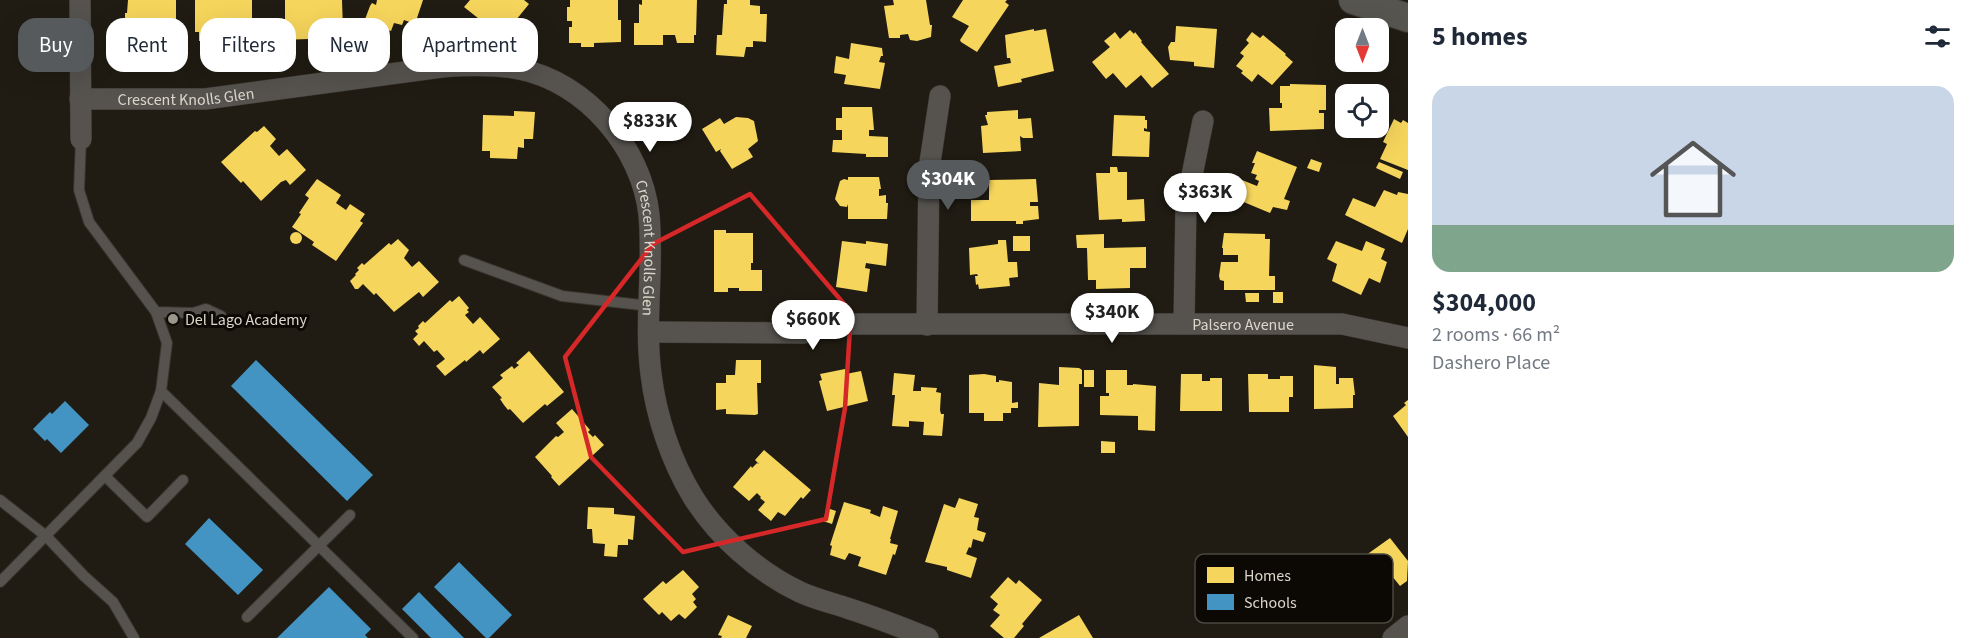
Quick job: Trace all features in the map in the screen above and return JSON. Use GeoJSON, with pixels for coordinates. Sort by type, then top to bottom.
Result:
{"type":"FeatureCollection","features":[{"type":"Feature","properties":{"kind":"street"},"geometry":{"type":"LineString","coordinates":[[80,0],[81,139]]}},
{"type":"Feature","properties":{"kind":"street"},"geometry":{"type":"LineString","coordinates":[[1353,0],[1408,18]]}},
{"type":"Feature","properties":{"kind":"street","name":"Crescent Knolls Glen"},"geometry":{"type":"LineString","coordinates":[[80,99],[205,99],[442,67],[498,65],[522,69],[553,81],[578,96],[599,113],[609,125],[631,158],[643,187],[649,213],[651,373],[664,432],[694,498],[717,529],[767,574],[801,593],[928,638]]}},
{"type":"Feature","properties":{"kind":"street"},"geometry":{"type":"LineString","coordinates":[[927,325],[929,169],[940,96]]}},
{"type":"Feature","properties":{"kind":"street"},"geometry":{"type":"LineString","coordinates":[[1184,324],[1186,205],[1203,121]]}},
{"type":"Feature","properties":{"kind":"street","name":"Palsero Avenue"},"geometry":{"type":"LineString","coordinates":[[650,332],[804,333],[824,324],[1342,324],[1407,335]]}},
{"type":"Feature","properties":{"kind":"street"},"geometry":{"type":"LineString","coordinates":[[1393,638],[1408,626]]}},
{"type":"Feature","properties":{"kind":"lane"},"geometry":{"type":"LineString","coordinates":[[0,582],[137,443],[151,418],[161,391],[167,343],[156,312],[89,222],[79,190],[81,139]]}},
{"type":"Feature","properties":{"kind":"lane"},"geometry":{"type":"LineString","coordinates":[[464,260],[562,296],[650,306]]}},
{"type":"Feature","properties":{"kind":"lane"},"geometry":{"type":"LineString","coordinates":[[156,312],[192,313],[206,309],[221,316]]}},
{"type":"Feature","properties":{"kind":"lane"},"geometry":{"type":"LineString","coordinates":[[161,391],[413,638]]}},
{"type":"Feature","properties":{"kind":"lane"},"geometry":{"type":"LineString","coordinates":[[105,476],[147,517],[183,480]]}},
{"type":"Feature","properties":{"kind":"lane"},"geometry":{"type":"LineString","coordinates":[[0,500],[46,536],[84,576],[113,602],[134,638]]}},
{"type":"Feature","properties":{"kind":"lane"},"geometry":{"type":"LineString","coordinates":[[247,617],[350,515]]}},
{"type":"Feature","properties":{"kind":"highlighted area"},"geometry":{"type":"Polygon","coordinates":[[[750,194],[851,312],[845,408],[826,519],[683,552],[591,457],[565,357],[653,244],[750,194]]]}},
{"type":"Feature","properties":{"kind":"building: Homes"},"geometry":{"type":"Polygon","coordinates":[[[128,0],[176,0],[176,18],[125,18],[125,13],[127,13],[128,0]]]}},
{"type":"Feature","properties":{"kind":"building: Homes"},"geometry":{"type":"Polygon","coordinates":[[[195,0],[252,0],[252,18],[200,18],[200,41],[199,32],[195,32],[195,0]]]}},
{"type":"Feature","properties":{"kind":"building: Homes"},"geometry":{"type":"Polygon","coordinates":[[[285,0],[342,0],[343,18],[308,18],[308,39],[296,39],[296,18],[285,18],[285,0]]]}},
{"type":"Feature","properties":{"kind":"building: Homes"},"geometry":{"type":"Polygon","coordinates":[[[377,0],[423,0],[417,18],[402,18],[402,25],[394,23],[391,31],[390,18],[366,18],[372,3],[376,5],[377,0]]]}},
{"type":"Feature","properties":{"kind":"building: Homes"},"geometry":{"type":"Polygon","coordinates":[[[470,0],[524,0],[529,4],[518,18],[478,18],[464,7],[470,0]]]}},
{"type":"Feature","properties":{"kind":"building: Homes"},"geometry":{"type":"Polygon","coordinates":[[[570,0],[618,0],[621,42],[594,43],[594,47],[581,47],[581,43],[569,43],[569,27],[572,27],[572,21],[567,21],[567,7],[570,7],[570,0]]]}},
{"type":"Feature","properties":{"kind":"building: Homes"},"geometry":{"type":"Polygon","coordinates":[[[642,0],[697,0],[694,43],[677,43],[675,35],[663,35],[663,45],[634,45],[634,23],[639,23],[639,4],[642,5],[642,0]]]}},
{"type":"Feature","properties":{"kind":"building: Homes"},"geometry":{"type":"Polygon","coordinates":[[[727,0],[750,0],[750,5],[760,6],[760,14],[767,14],[766,42],[753,41],[753,47],[746,47],[744,57],[716,55],[717,35],[722,35],[724,4],[727,4],[727,0]]]}},
{"type":"Feature","properties":{"kind":"building: Homes"},"geometry":{"type":"Polygon","coordinates":[[[893,0],[926,0],[930,25],[932,25],[931,37],[917,41],[910,40],[908,34],[900,35],[900,38],[889,38],[884,6],[894,5],[893,0]]]}},
{"type":"Feature","properties":{"kind":"building: Homes"},"geometry":{"type":"Polygon","coordinates":[[[963,0],[1007,0],[1005,2],[1009,5],[977,52],[960,40],[969,26],[952,17],[963,0]]]}},
{"type":"Feature","properties":{"kind":"building: Homes"},"geometry":{"type":"Polygon","coordinates":[[[1176,26],[1217,29],[1214,68],[1194,66],[1194,62],[1170,60],[1168,47],[1171,42],[1175,42],[1176,26]]]}},
{"type":"Feature","properties":{"kind":"building: Homes"},"geometry":{"type":"Polygon","coordinates":[[[1034,29],[1034,31],[1046,29],[1054,71],[998,87],[994,66],[1011,63],[1010,58],[1007,58],[1005,35],[1034,29]]]}},
{"type":"Feature","properties":{"kind":"building: Homes"},"geometry":{"type":"Polygon","coordinates":[[[1130,30],[1134,34],[1135,32],[1169,74],[1152,88],[1141,75],[1126,88],[1113,73],[1106,79],[1092,62],[1110,47],[1104,41],[1115,32],[1120,39],[1130,30]]]}},
{"type":"Feature","properties":{"kind":"building: Homes"},"geometry":{"type":"Polygon","coordinates":[[[1252,32],[1260,38],[1263,35],[1293,62],[1272,85],[1258,74],[1252,82],[1236,66],[1244,56],[1240,53],[1249,43],[1246,40],[1252,32]]]}},
{"type":"Feature","properties":{"kind":"building: Homes"},"geometry":{"type":"Polygon","coordinates":[[[851,43],[882,48],[883,56],[879,62],[885,63],[880,89],[844,84],[846,75],[834,73],[836,56],[849,59],[851,43]]]}},
{"type":"Feature","properties":{"kind":"building: Homes"},"geometry":{"type":"Polygon","coordinates":[[[1290,84],[1326,85],[1326,110],[1319,110],[1319,113],[1324,113],[1324,129],[1270,131],[1269,108],[1282,108],[1280,86],[1290,86],[1290,84]]]}},
{"type":"Feature","properties":{"kind":"building: Homes"},"geometry":{"type":"Polygon","coordinates":[[[842,107],[872,107],[874,130],[869,130],[869,136],[888,137],[888,157],[866,157],[866,154],[832,152],[833,140],[842,140],[842,130],[836,130],[836,118],[842,118],[842,107]]]}},
{"type":"Feature","properties":{"kind":"building: Homes"},"geometry":{"type":"Polygon","coordinates":[[[1018,110],[1018,119],[1031,118],[1033,138],[1020,136],[1021,151],[983,153],[981,126],[988,125],[985,115],[987,112],[1018,110]]]}},
{"type":"Feature","properties":{"kind":"building: Homes"},"geometry":{"type":"Polygon","coordinates":[[[514,111],[535,112],[533,139],[524,139],[524,148],[518,147],[517,159],[490,158],[490,151],[482,151],[483,115],[514,116],[514,111]]]}},
{"type":"Feature","properties":{"kind":"building: Homes"},"geometry":{"type":"Polygon","coordinates":[[[1114,115],[1145,116],[1147,129],[1144,128],[1144,131],[1150,132],[1149,157],[1112,156],[1114,115]]]}},
{"type":"Feature","properties":{"kind":"building: Homes"},"geometry":{"type":"Polygon","coordinates":[[[736,117],[754,121],[758,141],[748,149],[753,157],[732,169],[720,151],[721,149],[716,152],[702,129],[720,118],[724,124],[736,117]]]}},
{"type":"Feature","properties":{"kind":"building: Homes"},"geometry":{"type":"Polygon","coordinates":[[[1394,119],[1401,123],[1403,120],[1408,123],[1408,170],[1380,159],[1387,144],[1383,142],[1385,138],[1389,138],[1389,129],[1394,119]]]}},
{"type":"Feature","properties":{"kind":"building: Homes"},"geometry":{"type":"Polygon","coordinates":[[[264,126],[276,139],[270,146],[279,156],[287,149],[306,170],[290,185],[286,180],[281,182],[261,201],[221,162],[255,131],[257,132],[264,126]]]}},
{"type":"Feature","properties":{"kind":"building: Homes"},"geometry":{"type":"Polygon","coordinates":[[[1257,151],[1297,167],[1284,199],[1290,201],[1287,210],[1273,207],[1270,213],[1234,198],[1242,180],[1257,186],[1259,181],[1255,179],[1257,175],[1251,173],[1257,151]]]}},
{"type":"Feature","properties":{"kind":"building: Homes"},"geometry":{"type":"Polygon","coordinates":[[[1311,159],[1322,163],[1319,172],[1307,168],[1311,159]]]}},
{"type":"Feature","properties":{"kind":"building: Homes"},"geometry":{"type":"Polygon","coordinates":[[[1379,162],[1403,172],[1400,179],[1376,168],[1379,162]]]}},
{"type":"Feature","properties":{"kind":"building: Homes"},"geometry":{"type":"Polygon","coordinates":[[[1110,167],[1117,167],[1118,172],[1127,172],[1127,200],[1144,199],[1145,221],[1099,220],[1096,173],[1110,173],[1110,167]]]}},
{"type":"Feature","properties":{"kind":"building: Homes"},"geometry":{"type":"Polygon","coordinates":[[[848,177],[879,177],[881,189],[879,189],[879,196],[886,195],[886,203],[888,203],[887,219],[848,219],[848,204],[847,207],[840,206],[835,199],[840,181],[848,180],[848,177]]]}},
{"type":"Feature","properties":{"kind":"building: Homes"},"geometry":{"type":"Polygon","coordinates":[[[317,179],[341,195],[336,203],[346,210],[350,204],[365,214],[360,221],[363,223],[336,261],[312,245],[314,242],[292,227],[309,198],[305,195],[317,179]]]}},
{"type":"Feature","properties":{"kind":"building: Homes"},"geometry":{"type":"Polygon","coordinates":[[[1036,179],[1038,202],[1030,202],[1030,206],[1038,206],[1039,219],[1023,221],[1023,224],[1016,224],[1016,221],[971,221],[971,200],[989,200],[989,180],[1036,179]]]}},
{"type":"Feature","properties":{"kind":"building: Homes"},"geometry":{"type":"Polygon","coordinates":[[[1384,190],[1397,195],[1398,192],[1408,194],[1408,229],[1402,243],[1345,215],[1353,198],[1375,207],[1384,190]]]}},
{"type":"Feature","properties":{"kind":"building: Homes"},"geometry":{"type":"Polygon","coordinates":[[[714,230],[726,230],[726,233],[753,233],[751,270],[762,270],[762,291],[739,291],[739,288],[728,288],[728,292],[714,292],[714,230]]]}},
{"type":"Feature","properties":{"kind":"building: Homes"},"geometry":{"type":"Polygon","coordinates":[[[296,232],[302,238],[296,244],[290,238],[296,232]]]}},
{"type":"Feature","properties":{"kind":"building: Homes"},"geometry":{"type":"Polygon","coordinates":[[[1224,233],[1265,234],[1265,239],[1270,239],[1269,276],[1275,276],[1275,290],[1224,290],[1224,281],[1220,280],[1219,276],[1221,262],[1238,262],[1238,255],[1223,255],[1224,233]]]}},
{"type":"Feature","properties":{"kind":"building: Homes"},"geometry":{"type":"Polygon","coordinates":[[[1104,234],[1104,248],[1146,247],[1146,268],[1130,268],[1130,288],[1096,289],[1096,280],[1088,280],[1087,248],[1077,248],[1076,235],[1104,234]]]}},
{"type":"Feature","properties":{"kind":"building: Homes"},"geometry":{"type":"Polygon","coordinates":[[[1013,236],[1030,236],[1030,251],[1013,251],[1013,236]]]}},
{"type":"Feature","properties":{"kind":"building: Homes"},"geometry":{"type":"Polygon","coordinates":[[[398,239],[409,250],[404,258],[412,267],[419,261],[439,282],[423,297],[419,292],[394,312],[376,293],[374,295],[363,284],[355,289],[350,281],[362,263],[364,265],[389,243],[391,245],[398,239]]]}},
{"type":"Feature","properties":{"kind":"building: Homes"},"geometry":{"type":"Polygon","coordinates":[[[998,240],[1006,240],[1008,262],[1017,262],[1018,277],[1009,278],[1010,286],[979,289],[978,284],[976,285],[975,276],[978,276],[977,274],[970,275],[969,248],[998,244],[998,240]]]}},
{"type":"Feature","properties":{"kind":"building: Homes"},"geometry":{"type":"Polygon","coordinates":[[[842,241],[888,244],[886,266],[866,263],[865,268],[870,269],[867,292],[836,287],[842,241]]]}},
{"type":"Feature","properties":{"kind":"building: Homes"},"geometry":{"type":"Polygon","coordinates":[[[1336,241],[1362,251],[1366,241],[1385,249],[1381,259],[1387,262],[1380,283],[1369,278],[1361,295],[1332,281],[1337,264],[1327,259],[1336,241]]]}},
{"type":"Feature","properties":{"kind":"building: Homes"},"geometry":{"type":"Polygon","coordinates":[[[1273,292],[1283,292],[1283,303],[1273,303],[1273,292]]]}},
{"type":"Feature","properties":{"kind":"building: Homes"},"geometry":{"type":"Polygon","coordinates":[[[1245,293],[1259,293],[1259,302],[1246,302],[1245,293]]]}},
{"type":"Feature","properties":{"kind":"building: Homes"},"geometry":{"type":"Polygon","coordinates":[[[459,296],[469,308],[467,310],[469,312],[465,315],[473,324],[480,317],[500,339],[483,354],[480,350],[445,376],[436,366],[445,359],[437,350],[434,352],[424,341],[419,346],[413,339],[418,334],[415,331],[423,321],[425,323],[450,300],[452,302],[459,296]]]}},
{"type":"Feature","properties":{"kind":"building: Homes"},"geometry":{"type":"Polygon","coordinates":[[[529,351],[564,392],[547,406],[545,404],[523,423],[510,409],[508,410],[500,399],[502,398],[492,387],[503,378],[500,375],[512,366],[514,369],[519,365],[516,363],[529,351]]]}},
{"type":"Feature","properties":{"kind":"building: Homes"},"geometry":{"type":"Polygon","coordinates":[[[736,360],[761,360],[761,383],[757,383],[758,414],[726,414],[726,409],[716,410],[716,383],[726,383],[726,375],[735,375],[736,360]]]}},
{"type":"Feature","properties":{"kind":"building: Homes"},"geometry":{"type":"Polygon","coordinates":[[[1314,365],[1336,367],[1336,384],[1339,384],[1339,378],[1353,378],[1355,395],[1353,395],[1353,408],[1314,409],[1314,365]]]}},
{"type":"Feature","properties":{"kind":"building: Homes"},"geometry":{"type":"Polygon","coordinates":[[[1059,367],[1082,370],[1082,384],[1079,384],[1079,426],[1038,427],[1039,383],[1059,385],[1059,367]]]}},
{"type":"Feature","properties":{"kind":"building: Homes"},"geometry":{"type":"Polygon","coordinates":[[[845,369],[846,374],[861,371],[868,401],[827,411],[819,381],[822,380],[820,374],[845,369]]]}},
{"type":"Feature","properties":{"kind":"building: Homes"},"geometry":{"type":"Polygon","coordinates":[[[1084,370],[1094,370],[1094,387],[1084,387],[1084,370]]]}},
{"type":"Feature","properties":{"kind":"building: Homes"},"geometry":{"type":"Polygon","coordinates":[[[1106,370],[1127,370],[1127,385],[1156,386],[1155,431],[1138,430],[1138,416],[1100,415],[1100,396],[1109,396],[1109,393],[1106,393],[1106,370]]]}},
{"type":"Feature","properties":{"kind":"building: Homes"},"geometry":{"type":"Polygon","coordinates":[[[894,373],[915,375],[913,391],[921,391],[921,387],[937,388],[936,392],[941,393],[940,410],[941,414],[944,414],[942,436],[923,435],[924,422],[909,421],[909,427],[892,426],[895,395],[892,395],[894,373]]]}},
{"type":"Feature","properties":{"kind":"building: Homes"},"geometry":{"type":"Polygon","coordinates":[[[1181,374],[1202,374],[1202,381],[1222,378],[1222,411],[1180,411],[1181,374]]]}},
{"type":"Feature","properties":{"kind":"building: Homes"},"geometry":{"type":"Polygon","coordinates":[[[1248,374],[1268,374],[1268,379],[1293,376],[1293,397],[1289,397],[1289,412],[1249,412],[1248,374]]]}},
{"type":"Feature","properties":{"kind":"building: Homes"},"geometry":{"type":"Polygon","coordinates":[[[969,375],[996,376],[996,382],[999,380],[1012,382],[1012,403],[1018,402],[1018,408],[1011,408],[1011,413],[1003,413],[1003,421],[984,421],[984,413],[969,413],[969,375]]]}},
{"type":"Feature","properties":{"kind":"building: Homes"},"geometry":{"type":"Polygon","coordinates":[[[1408,400],[1408,437],[1393,416],[1406,405],[1404,403],[1408,400]]]}},
{"type":"Feature","properties":{"kind":"building: Homes"},"geometry":{"type":"Polygon","coordinates":[[[572,409],[590,430],[588,432],[593,437],[595,435],[604,445],[559,486],[535,457],[556,436],[564,432],[556,423],[572,409]]]}},
{"type":"Feature","properties":{"kind":"building: Homes"},"geometry":{"type":"Polygon","coordinates":[[[1101,441],[1115,442],[1115,453],[1101,453],[1101,441]]]}},
{"type":"Feature","properties":{"kind":"building: Homes"},"geometry":{"type":"Polygon","coordinates":[[[764,450],[811,490],[803,499],[801,497],[785,516],[778,512],[771,521],[758,510],[765,502],[757,493],[749,501],[733,487],[751,466],[752,468],[757,463],[759,464],[755,460],[764,450]]]}},
{"type":"Feature","properties":{"kind":"building: Homes"},"geometry":{"type":"Polygon","coordinates":[[[959,498],[978,504],[974,517],[979,518],[977,530],[986,533],[983,542],[973,539],[971,548],[969,547],[966,554],[977,558],[971,578],[947,570],[947,567],[925,562],[944,504],[955,508],[959,498]]]}},
{"type":"Feature","properties":{"kind":"building: Homes"},"geometry":{"type":"Polygon","coordinates":[[[844,502],[871,510],[870,513],[880,517],[883,506],[898,511],[890,543],[898,545],[886,575],[858,566],[861,557],[849,553],[845,560],[830,555],[832,546],[830,545],[844,502]]]}},
{"type":"Feature","properties":{"kind":"building: Homes"},"geometry":{"type":"Polygon","coordinates":[[[588,507],[614,508],[614,514],[635,516],[633,540],[628,539],[628,545],[618,545],[617,557],[604,556],[605,544],[593,543],[592,529],[587,529],[588,507]]]}},
{"type":"Feature","properties":{"kind":"building: Homes"},"geometry":{"type":"Polygon","coordinates":[[[827,508],[836,511],[832,524],[823,521],[827,508]]]}},
{"type":"Feature","properties":{"kind":"building: Homes"},"geometry":{"type":"Polygon","coordinates":[[[1390,538],[1408,561],[1407,581],[1400,586],[1393,577],[1393,554],[1368,554],[1390,538]]]}},
{"type":"Feature","properties":{"kind":"building: Homes"},"geometry":{"type":"Polygon","coordinates":[[[683,570],[699,587],[692,594],[696,599],[693,602],[697,607],[685,619],[679,614],[671,621],[662,612],[659,615],[643,599],[663,581],[666,584],[683,570]]]}},
{"type":"Feature","properties":{"kind":"building: Homes"},"geometry":{"type":"Polygon","coordinates":[[[1008,577],[1016,584],[1019,580],[1042,600],[1022,624],[1024,626],[1014,638],[1004,638],[990,626],[1000,615],[993,610],[998,604],[990,597],[1008,577]]]}},
{"type":"Feature","properties":{"kind":"building: Homes"},"geometry":{"type":"Polygon","coordinates":[[[728,615],[752,626],[746,638],[721,638],[722,636],[718,635],[728,615]]]}},
{"type":"Feature","properties":{"kind":"building: Homes"},"geometry":{"type":"Polygon","coordinates":[[[1079,615],[1093,638],[1039,638],[1079,615]]]}},
{"type":"Feature","properties":{"kind":"building: Schools"},"geometry":{"type":"Polygon","coordinates":[[[256,360],[373,475],[347,501],[231,386],[256,360]]]}},
{"type":"Feature","properties":{"kind":"building: Schools"},"geometry":{"type":"Polygon","coordinates":[[[65,401],[89,425],[61,453],[33,429],[65,401]]]}},
{"type":"Feature","properties":{"kind":"building: Schools"},"geometry":{"type":"Polygon","coordinates":[[[209,518],[263,570],[238,595],[185,544],[209,518]]]}},
{"type":"Feature","properties":{"kind":"building: Schools"},"geometry":{"type":"Polygon","coordinates":[[[459,562],[512,615],[489,638],[486,638],[434,587],[459,562]]]}},
{"type":"Feature","properties":{"kind":"building: Schools"},"geometry":{"type":"Polygon","coordinates":[[[329,587],[371,629],[365,635],[368,638],[277,638],[329,587]]]}},
{"type":"Feature","properties":{"kind":"building: Schools"},"geometry":{"type":"Polygon","coordinates":[[[419,592],[464,638],[431,638],[402,609],[419,592]]]}},
{"type":"Feature","properties":{"kind":"place","name":"Del Lago Academy"},"geometry":{"type":"Point","coordinates":[173,319]}}]}
